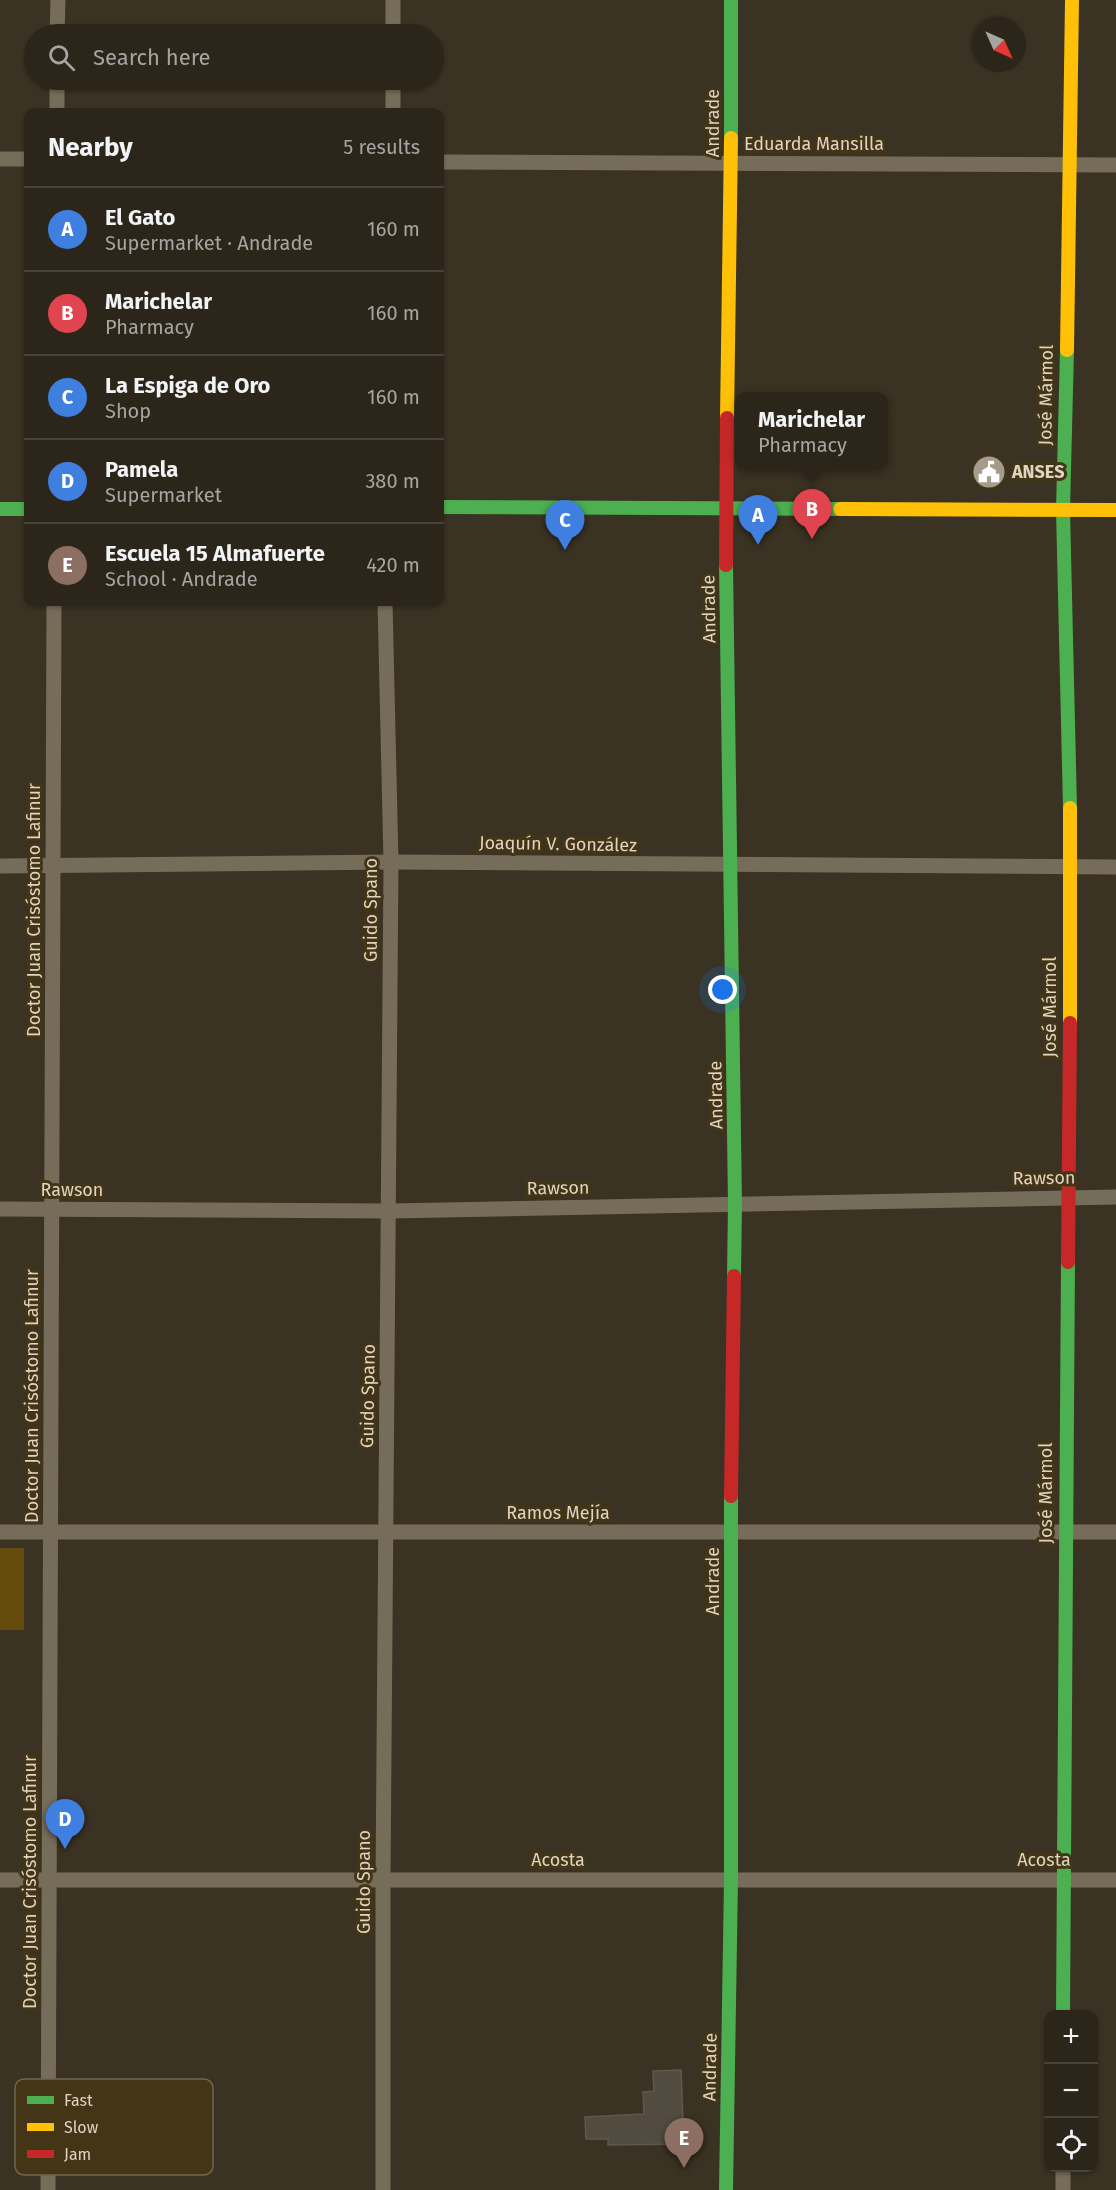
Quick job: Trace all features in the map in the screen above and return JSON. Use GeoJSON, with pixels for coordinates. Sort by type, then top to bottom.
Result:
{"type":"FeatureCollection","features":[{"type":"Feature","properties":{"kind":"street"},"geometry":{"type":"LineString","coordinates":[[57,24],[58,0]]}},
{"type":"Feature","properties":{"kind":"street"},"geometry":{"type":"LineString","coordinates":[[393,0],[393,24]]}},
{"type":"Feature","properties":{"kind":"street","name":"Andrade"},"geometry":{"type":"LineString","coordinates":[[726,2190],[731,1880],[731,1534],[735,1204],[725,507],[731,163],[731,0]]}},
{"type":"Feature","properties":{"kind":"street","name":"José Mármol"},"geometry":{"type":"LineString","coordinates":[[1063,2010],[1071,866],[1063,510],[1071,165],[1072,0]]}},
{"type":"Feature","properties":{"kind":"street"},"geometry":{"type":"LineString","coordinates":[[57,90],[57,108]]}},
{"type":"Feature","properties":{"kind":"street"},"geometry":{"type":"LineString","coordinates":[[393,90],[393,108]]}},
{"type":"Feature","properties":{"kind":"street"},"geometry":{"type":"LineString","coordinates":[[0,159],[24,159]]}},
{"type":"Feature","properties":{"kind":"street","name":"Eduarda Mansilla"},"geometry":{"type":"LineString","coordinates":[[444,162],[1116,165]]}},
{"type":"Feature","properties":{"kind":"street"},"geometry":{"type":"LineString","coordinates":[[444,507],[1116,510]]}},
{"type":"Feature","properties":{"kind":"street"},"geometry":{"type":"LineString","coordinates":[[0,509],[24,509]]}},
{"type":"Feature","properties":{"kind":"street","name":"Doctor Juan Crisóstomo Lafinur"},"geometry":{"type":"LineString","coordinates":[[49,2079],[54,606]]}},
{"type":"Feature","properties":{"kind":"street","name":"Guido Spano"},"geometry":{"type":"LineString","coordinates":[[383,2190],[383,1880],[391,862],[385,606]]}},
{"type":"Feature","properties":{"kind":"street","name":"Joaquín V. González"},"geometry":{"type":"LineString","coordinates":[[0,866],[391,862],[1116,867]]}},
{"type":"Feature","properties":{"kind":"street","name":"Rawson"},"geometry":{"type":"LineString","coordinates":[[0,1209],[390,1211],[1116,1197]]}},
{"type":"Feature","properties":{"kind":"street","name":"Ramos Mejía"},"geometry":{"type":"LineString","coordinates":[[0,1532],[731,1534],[1116,1532]]}},
{"type":"Feature","properties":{"kind":"street","name":"Acosta"},"geometry":{"type":"LineString","coordinates":[[0,1880],[1116,1880]]}},
{"type":"Feature","properties":{"kind":"street"},"geometry":{"type":"LineString","coordinates":[[1063,2172],[1063,2190]]}},
{"type":"Feature","properties":{"kind":"street","name":"Doctor Juan Crisóstomo Lafinur"},"geometry":{"type":"LineString","coordinates":[[48,2175],[48,2190]]}},
{"type":"Feature","properties":{"kind":"shaded area"},"geometry":{"type":"Polygon","coordinates":[[[0,1548],[24,1548],[24,1630],[0,1630],[0,1548]]]}},
{"type":"Feature","properties":{"kind":"building"},"geometry":{"type":"Polygon","coordinates":[[[681,2070],[684,2144],[608,2145],[608,2139],[586,2139],[585,2117],[644,2114],[643,2092],[654,2091],[653,2071],[681,2070]]]}},
{"type":"Feature","properties":{"kind":"traffic: fast"},"geometry":{"type":"LineString","coordinates":[[731,0],[731,138]]}},
{"type":"Feature","properties":{"kind":"traffic: fast"},"geometry":{"type":"LineString","coordinates":[[1067,350],[1063,510],[1070,808]]}},
{"type":"Feature","properties":{"kind":"traffic: fast"},"geometry":{"type":"LineString","coordinates":[[444,507],[840,509]]}},
{"type":"Feature","properties":{"kind":"traffic: fast"},"geometry":{"type":"LineString","coordinates":[[0,509],[24,509]]}},
{"type":"Feature","properties":{"kind":"traffic: fast"},"geometry":{"type":"LineString","coordinates":[[726,565],[735,1204],[734,1276]]}},
{"type":"Feature","properties":{"kind":"traffic: fast"},"geometry":{"type":"LineString","coordinates":[[1063,2010],[1068,1262]]}},
{"type":"Feature","properties":{"kind":"traffic: fast"},"geometry":{"type":"LineString","coordinates":[[726,2190],[731,1880],[731,1496]]}},
{"type":"Feature","properties":{"kind":"traffic: slow"},"geometry":{"type":"LineString","coordinates":[[1067,350],[1072,0]]}},
{"type":"Feature","properties":{"kind":"traffic: slow"},"geometry":{"type":"LineString","coordinates":[[727,418],[731,138]]}},
{"type":"Feature","properties":{"kind":"traffic: slow"},"geometry":{"type":"LineString","coordinates":[[840,509],[1116,510]]}},
{"type":"Feature","properties":{"kind":"traffic: slow"},"geometry":{"type":"LineString","coordinates":[[1070,808],[1070,1023]]}},
{"type":"Feature","properties":{"kind":"traffic: jam"},"geometry":{"type":"LineString","coordinates":[[726,565],[727,418]]}},
{"type":"Feature","properties":{"kind":"traffic: jam"},"geometry":{"type":"LineString","coordinates":[[1068,1262],[1070,1023]]}},
{"type":"Feature","properties":{"kind":"traffic: jam"},"geometry":{"type":"LineString","coordinates":[[731,1496],[734,1276]]}},
{"type":"Feature","properties":{"kind":"place","name":"ANSES"},"geometry":{"type":"Point","coordinates":[989,472]}},
{"type":"Feature","properties":{"kind":"place","name":"Marichelar"},"geometry":{"type":"Point","coordinates":[812,539]}},
{"type":"Feature","properties":{"kind":"place","name":"El Gato"},"geometry":{"type":"Point","coordinates":[758,545]}},
{"type":"Feature","properties":{"kind":"place","name":"La Espiga de Oro"},"geometry":{"type":"Point","coordinates":[565,550]}},
{"type":"Feature","properties":{"kind":"place","name":"Pamela"},"geometry":{"type":"Point","coordinates":[65,1849]}},
{"type":"Feature","properties":{"kind":"place","name":"Escuela 15 Almafuerte"},"geometry":{"type":"Point","coordinates":[684,2168]}}]}
